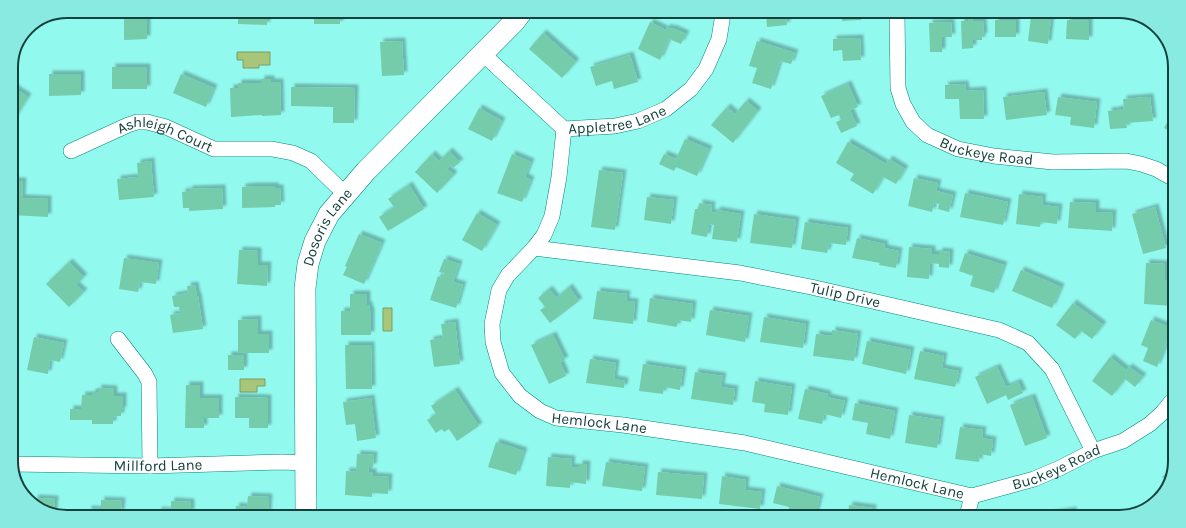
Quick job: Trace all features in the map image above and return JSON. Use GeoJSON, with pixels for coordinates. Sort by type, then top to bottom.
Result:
{"type":"FeatureCollection","features":[{"type":"Feature","properties":{"kind":"street","name":"Dosoris Lane"},"geometry":{"type":"LineString","coordinates":[[306,510],[305,288],[307,272],[315,241],[329,214],[345,194],[517,18]]}},
{"type":"Feature","properties":{"kind":"street","name":"Appletree Lane"},"geometry":{"type":"LineString","coordinates":[[482,53],[564,129],[615,126],[638,121],[666,110],[691,89],[706,70],[719,39],[722,18]]}},
{"type":"Feature","properties":{"kind":"street","name":"Buckeye Road"},"geometry":{"type":"LineString","coordinates":[[897,18],[898,88],[903,104],[913,122],[927,136],[958,149],[994,156],[1053,162],[1126,161],[1142,164],[1168,176]]}},
{"type":"Feature","properties":{"kind":"street","name":"Ashleigh Court"},"geometry":{"type":"LineString","coordinates":[[70,151],[128,124],[147,122],[166,127],[214,149],[272,149],[293,153],[311,162],[345,194]]}},
{"type":"Feature","properties":{"kind":"street","name":"Hemlock Lane"},"geometry":{"type":"LineString","coordinates":[[564,129],[559,177],[552,216],[544,235],[534,248],[512,269],[499,290],[492,324],[493,342],[502,373],[520,396],[540,412],[556,418],[623,425],[745,443],[972,496]]}},
{"type":"Feature","properties":{"kind":"street","name":"Tulip Drive"},"geometry":{"type":"LineString","coordinates":[[534,248],[740,273],[811,287],[999,330],[1028,343],[1052,369],[1093,451]]}},
{"type":"Feature","properties":{"kind":"street"},"geometry":{"type":"LineString","coordinates":[[118,339],[145,374],[149,382],[150,466]]}},
{"type":"Feature","properties":{"kind":"street","name":"Buckeye Road"},"geometry":{"type":"LineString","coordinates":[[972,496],[1034,479],[1060,468],[1093,451],[1123,441],[1150,424],[1168,406]]}},
{"type":"Feature","properties":{"kind":"street","name":"Millford Lane"},"geometry":{"type":"LineString","coordinates":[[18,464],[150,466],[282,462],[305,463]]}},
{"type":"Feature","properties":{"kind":"street"},"geometry":{"type":"LineString","coordinates":[[968,510],[972,496]]}},
{"type":"Feature","properties":{"kind":"shaded area"},"geometry":{"type":"Polygon","coordinates":[[[237,52],[270,52],[270,65],[259,65],[259,68],[243,68],[243,60],[237,60],[237,52]]]}},
{"type":"Feature","properties":{"kind":"shaded area"},"geometry":{"type":"Polygon","coordinates":[[[383,308],[392,308],[392,331],[383,331],[383,308]]]}},
{"type":"Feature","properties":{"kind":"shaded area"},"geometry":{"type":"Polygon","coordinates":[[[240,379],[265,379],[265,386],[257,386],[257,392],[240,392],[240,379]]]}},
{"type":"Feature","properties":{"kind":"building"},"geometry":{"type":"Polygon","coordinates":[[[124,18],[147,18],[147,39],[124,40],[124,18]]]}},
{"type":"Feature","properties":{"kind":"building"},"geometry":{"type":"Polygon","coordinates":[[[238,18],[267,18],[267,25],[238,24],[238,18]]]}},
{"type":"Feature","properties":{"kind":"building"},"geometry":{"type":"Polygon","coordinates":[[[314,18],[340,18],[340,24],[314,24],[314,18]]]}},
{"type":"Feature","properties":{"kind":"building"},"geometry":{"type":"Polygon","coordinates":[[[766,18],[786,18],[787,25],[767,27],[766,18]]]}},
{"type":"Feature","properties":{"kind":"building"},"geometry":{"type":"Polygon","coordinates":[[[842,18],[861,18],[861,20],[842,21],[842,18]]]}},
{"type":"Feature","properties":{"kind":"building"},"geometry":{"type":"Polygon","coordinates":[[[968,18],[973,18],[973,21],[983,21],[984,36],[982,36],[982,40],[973,40],[973,48],[962,49],[961,21],[969,21],[968,18]]]}},
{"type":"Feature","properties":{"kind":"building"},"geometry":{"type":"Polygon","coordinates":[[[1031,18],[1051,18],[1048,44],[1028,41],[1031,18]]]}},
{"type":"Feature","properties":{"kind":"building"},"geometry":{"type":"Polygon","coordinates":[[[995,20],[1016,20],[1016,37],[995,37],[995,20]]]}},
{"type":"Feature","properties":{"kind":"building"},"geometry":{"type":"Polygon","coordinates":[[[1067,20],[1089,21],[1089,40],[1066,39],[1067,20]]]}},
{"type":"Feature","properties":{"kind":"building"},"geometry":{"type":"Polygon","coordinates":[[[650,22],[666,30],[667,27],[672,28],[686,34],[681,44],[669,39],[660,60],[638,49],[650,22]]]}},
{"type":"Feature","properties":{"kind":"building"},"geometry":{"type":"Polygon","coordinates":[[[951,22],[952,37],[942,37],[942,52],[930,52],[929,23],[951,22]]]}},
{"type":"Feature","properties":{"kind":"building"},"geometry":{"type":"Polygon","coordinates":[[[543,33],[576,62],[562,78],[529,49],[543,33]]]}},
{"type":"Feature","properties":{"kind":"building"},"geometry":{"type":"Polygon","coordinates":[[[860,38],[861,60],[843,61],[842,50],[833,51],[833,39],[860,38]]]}},
{"type":"Feature","properties":{"kind":"building"},"geometry":{"type":"Polygon","coordinates":[[[402,41],[404,75],[382,76],[380,42],[402,41]]]}},
{"type":"Feature","properties":{"kind":"building"},"geometry":{"type":"Polygon","coordinates":[[[757,41],[795,53],[791,64],[780,61],[771,89],[752,83],[757,68],[749,66],[757,41]]]}},
{"type":"Feature","properties":{"kind":"building"},"geometry":{"type":"Polygon","coordinates":[[[630,55],[638,82],[614,89],[612,81],[596,86],[590,67],[630,55]]]}},
{"type":"Feature","properties":{"kind":"building"},"geometry":{"type":"Polygon","coordinates":[[[112,67],[147,67],[147,89],[112,89],[112,67]]]}},
{"type":"Feature","properties":{"kind":"building"},"geometry":{"type":"Polygon","coordinates":[[[49,74],[81,74],[81,95],[49,96],[49,74]]]}},
{"type":"Feature","properties":{"kind":"building"},"geometry":{"type":"Polygon","coordinates":[[[181,74],[214,88],[206,107],[173,93],[181,74]]]}},
{"type":"Feature","properties":{"kind":"building"},"geometry":{"type":"Polygon","coordinates":[[[261,79],[271,79],[271,82],[280,82],[281,115],[231,117],[230,88],[238,88],[238,83],[261,83],[261,79]]]}},
{"type":"Feature","properties":{"kind":"building"},"geometry":{"type":"Polygon","coordinates":[[[848,84],[858,107],[850,110],[857,126],[841,133],[836,122],[841,120],[839,115],[831,118],[821,96],[848,84]]]}},
{"type":"Feature","properties":{"kind":"building"},"geometry":{"type":"Polygon","coordinates":[[[965,84],[966,91],[983,90],[984,119],[960,119],[959,99],[945,99],[945,85],[965,84]]]}},
{"type":"Feature","properties":{"kind":"building"},"geometry":{"type":"Polygon","coordinates":[[[291,87],[355,88],[354,123],[333,123],[333,107],[291,106],[291,87]]]}},
{"type":"Feature","properties":{"kind":"building"},"geometry":{"type":"Polygon","coordinates":[[[18,91],[28,97],[18,113],[18,91]]]}},
{"type":"Feature","properties":{"kind":"building"},"geometry":{"type":"Polygon","coordinates":[[[1044,92],[1047,115],[1006,120],[1003,97],[1044,92]]]}},
{"type":"Feature","properties":{"kind":"building"},"geometry":{"type":"Polygon","coordinates":[[[1058,97],[1097,102],[1094,128],[1070,125],[1071,117],[1055,115],[1058,97]]]}},
{"type":"Feature","properties":{"kind":"building"},"geometry":{"type":"Polygon","coordinates":[[[1150,97],[1153,121],[1126,123],[1127,128],[1110,129],[1108,111],[1124,109],[1123,99],[1150,97]]]}},
{"type":"Feature","properties":{"kind":"building"},"geometry":{"type":"Polygon","coordinates":[[[746,101],[758,111],[733,143],[711,125],[727,107],[735,114],[746,101]]]}},
{"type":"Feature","properties":{"kind":"building"},"geometry":{"type":"Polygon","coordinates":[[[479,108],[502,121],[492,141],[468,129],[479,108]]]}},
{"type":"Feature","properties":{"kind":"building"},"geometry":{"type":"Polygon","coordinates":[[[1168,121],[1168,130],[1164,128],[1168,121]]]}},
{"type":"Feature","properties":{"kind":"building"},"geometry":{"type":"Polygon","coordinates":[[[685,139],[709,149],[697,176],[676,167],[674,171],[659,164],[664,154],[676,159],[685,139]]]}},
{"type":"Feature","properties":{"kind":"building"},"geometry":{"type":"Polygon","coordinates":[[[848,142],[886,164],[889,159],[905,169],[896,184],[883,177],[873,194],[850,180],[854,174],[836,163],[848,142]]]}},
{"type":"Feature","properties":{"kind":"building"},"geometry":{"type":"Polygon","coordinates":[[[449,151],[460,162],[453,168],[450,165],[447,169],[454,175],[437,193],[415,172],[432,154],[439,161],[449,151]]]}},
{"type":"Feature","properties":{"kind":"building"},"geometry":{"type":"Polygon","coordinates":[[[512,154],[531,162],[525,177],[531,180],[522,202],[497,193],[512,154]]]}},
{"type":"Feature","properties":{"kind":"building"},"geometry":{"type":"Polygon","coordinates":[[[151,161],[154,197],[119,200],[117,179],[138,177],[137,163],[151,161]]]}},
{"type":"Feature","properties":{"kind":"building"},"geometry":{"type":"Polygon","coordinates":[[[599,170],[623,173],[615,230],[591,227],[599,170]]]}},
{"type":"Feature","properties":{"kind":"building"},"geometry":{"type":"Polygon","coordinates":[[[914,178],[938,183],[936,191],[953,195],[949,212],[938,209],[939,204],[934,203],[932,212],[908,206],[914,178]]]}},
{"type":"Feature","properties":{"kind":"building"},"geometry":{"type":"Polygon","coordinates":[[[18,181],[23,181],[22,198],[48,199],[48,217],[18,215],[18,181]]]}},
{"type":"Feature","properties":{"kind":"building"},"geometry":{"type":"Polygon","coordinates":[[[409,185],[424,209],[388,231],[379,217],[394,207],[388,199],[409,185]]]}},
{"type":"Feature","properties":{"kind":"building"},"geometry":{"type":"Polygon","coordinates":[[[275,186],[275,188],[280,188],[281,205],[275,205],[275,207],[242,208],[242,187],[275,186]]]}},
{"type":"Feature","properties":{"kind":"building"},"geometry":{"type":"Polygon","coordinates":[[[222,188],[223,209],[189,211],[189,208],[183,208],[182,192],[189,191],[189,189],[222,188]]]}},
{"type":"Feature","properties":{"kind":"building"},"geometry":{"type":"Polygon","coordinates":[[[965,193],[1008,202],[1003,225],[960,217],[965,193]]]}},
{"type":"Feature","properties":{"kind":"building"},"geometry":{"type":"Polygon","coordinates":[[[1019,194],[1043,197],[1042,205],[1059,207],[1057,224],[1041,222],[1040,227],[1016,224],[1019,194]]]}},
{"type":"Feature","properties":{"kind":"building"},"geometry":{"type":"Polygon","coordinates":[[[647,197],[674,200],[671,224],[644,220],[647,197]]]}},
{"type":"Feature","properties":{"kind":"building"},"geometry":{"type":"Polygon","coordinates":[[[1070,202],[1096,203],[1096,212],[1113,213],[1112,231],[1068,228],[1070,202]]]}},
{"type":"Feature","properties":{"kind":"building"},"geometry":{"type":"Polygon","coordinates":[[[699,203],[712,205],[711,212],[716,213],[717,210],[741,214],[737,242],[712,239],[714,225],[709,224],[707,237],[691,234],[695,209],[699,209],[699,203]]]}},
{"type":"Feature","properties":{"kind":"building"},"geometry":{"type":"Polygon","coordinates":[[[1155,207],[1166,248],[1143,254],[1132,214],[1155,207]]]}},
{"type":"Feature","properties":{"kind":"building"},"geometry":{"type":"Polygon","coordinates":[[[477,213],[497,225],[482,251],[462,240],[477,213]]]}},
{"type":"Feature","properties":{"kind":"building"},"geometry":{"type":"Polygon","coordinates":[[[754,214],[796,220],[792,248],[750,243],[754,214]]]}},
{"type":"Feature","properties":{"kind":"building"},"geometry":{"type":"Polygon","coordinates":[[[805,222],[848,228],[846,245],[829,243],[827,253],[801,249],[805,222]]]}},
{"type":"Feature","properties":{"kind":"building"},"geometry":{"type":"Polygon","coordinates":[[[359,234],[382,243],[364,284],[343,275],[347,267],[345,266],[359,234]]]}},
{"type":"Feature","properties":{"kind":"building"},"geometry":{"type":"Polygon","coordinates":[[[857,238],[885,244],[884,248],[899,251],[896,268],[879,265],[880,263],[852,258],[857,238]]]}},
{"type":"Feature","properties":{"kind":"building"},"geometry":{"type":"Polygon","coordinates":[[[909,247],[932,249],[932,254],[939,254],[939,251],[950,252],[949,268],[939,267],[939,264],[930,263],[929,279],[907,277],[909,247]]]}},
{"type":"Feature","properties":{"kind":"building"},"geometry":{"type":"Polygon","coordinates":[[[239,250],[258,251],[258,265],[268,265],[267,286],[237,284],[239,250]]]}},
{"type":"Feature","properties":{"kind":"building"},"geometry":{"type":"Polygon","coordinates":[[[965,253],[1004,265],[994,293],[970,286],[973,276],[959,271],[965,253]]]}},
{"type":"Feature","properties":{"kind":"building"},"geometry":{"type":"Polygon","coordinates":[[[124,258],[159,263],[156,284],[140,282],[138,292],[119,289],[124,258]]]}},
{"type":"Feature","properties":{"kind":"building"},"geometry":{"type":"Polygon","coordinates":[[[444,259],[459,264],[453,282],[463,285],[456,308],[430,300],[438,276],[442,278],[444,273],[439,272],[444,259]]]}},
{"type":"Feature","properties":{"kind":"building"},"geometry":{"type":"Polygon","coordinates":[[[69,262],[84,277],[76,285],[84,292],[69,307],[46,284],[69,262]]]}},
{"type":"Feature","properties":{"kind":"building"},"geometry":{"type":"Polygon","coordinates":[[[1146,263],[1165,264],[1165,280],[1168,280],[1168,306],[1144,304],[1146,263]]]}},
{"type":"Feature","properties":{"kind":"building"},"geometry":{"type":"Polygon","coordinates":[[[1021,270],[1061,287],[1052,308],[1012,291],[1021,270]]]}},
{"type":"Feature","properties":{"kind":"building"},"geometry":{"type":"Polygon","coordinates":[[[195,285],[203,329],[173,333],[170,315],[180,313],[179,307],[174,307],[172,296],[188,293],[187,286],[195,285]]]}},
{"type":"Feature","properties":{"kind":"building"},"geometry":{"type":"Polygon","coordinates":[[[569,287],[579,301],[550,323],[540,310],[545,307],[538,298],[549,289],[556,298],[569,287]]]}},
{"type":"Feature","properties":{"kind":"building"},"geometry":{"type":"Polygon","coordinates":[[[597,291],[627,294],[626,301],[635,302],[633,324],[593,319],[597,291]]]}},
{"type":"Feature","properties":{"kind":"building"},"geometry":{"type":"Polygon","coordinates":[[[350,294],[367,294],[367,305],[369,305],[371,311],[371,335],[341,335],[341,311],[350,311],[350,294]]]}},
{"type":"Feature","properties":{"kind":"building"},"geometry":{"type":"Polygon","coordinates":[[[650,298],[693,304],[691,322],[678,320],[677,327],[647,322],[650,298]]]}},
{"type":"Feature","properties":{"kind":"building"},"geometry":{"type":"Polygon","coordinates":[[[1073,303],[1103,325],[1092,339],[1081,331],[1075,339],[1056,325],[1073,303]]]}},
{"type":"Feature","properties":{"kind":"building"},"geometry":{"type":"Polygon","coordinates":[[[710,310],[749,316],[745,342],[706,335],[710,310]]]}},
{"type":"Feature","properties":{"kind":"building"},"geometry":{"type":"Polygon","coordinates":[[[764,317],[806,324],[803,348],[760,342],[764,317]]]}},
{"type":"Feature","properties":{"kind":"building"},"geometry":{"type":"Polygon","coordinates":[[[258,319],[258,334],[269,334],[269,353],[238,353],[238,320],[258,319]]]}},
{"type":"Feature","properties":{"kind":"building"},"geometry":{"type":"Polygon","coordinates":[[[1151,320],[1168,326],[1168,338],[1157,367],[1143,361],[1148,348],[1141,345],[1151,320]]]}},
{"type":"Feature","properties":{"kind":"building"},"geometry":{"type":"Polygon","coordinates":[[[455,322],[460,364],[434,367],[430,340],[443,338],[441,324],[455,322]]]}},
{"type":"Feature","properties":{"kind":"building"},"geometry":{"type":"Polygon","coordinates":[[[832,330],[858,334],[854,361],[813,356],[816,334],[832,336],[832,330]]]}},
{"type":"Feature","properties":{"kind":"building"},"geometry":{"type":"Polygon","coordinates":[[[553,335],[565,360],[560,362],[566,376],[549,384],[531,345],[553,335]]]}},
{"type":"Feature","properties":{"kind":"building"},"geometry":{"type":"Polygon","coordinates":[[[34,337],[64,343],[60,362],[50,360],[48,374],[27,370],[34,337]]]}},
{"type":"Feature","properties":{"kind":"building"},"geometry":{"type":"Polygon","coordinates":[[[867,341],[911,350],[906,374],[862,364],[867,341]]]}},
{"type":"Feature","properties":{"kind":"building"},"geometry":{"type":"Polygon","coordinates":[[[345,345],[371,345],[372,389],[346,389],[345,345]]]}},
{"type":"Feature","properties":{"kind":"building"},"geometry":{"type":"Polygon","coordinates":[[[920,351],[944,356],[942,368],[959,371],[955,387],[914,379],[920,351]]]}},
{"type":"Feature","properties":{"kind":"building"},"geometry":{"type":"Polygon","coordinates":[[[228,355],[244,355],[244,370],[228,370],[228,355]]]}},
{"type":"Feature","properties":{"kind":"building"},"geometry":{"type":"Polygon","coordinates":[[[1110,357],[1126,370],[1129,367],[1143,377],[1135,387],[1125,379],[1112,396],[1092,381],[1110,357]]]}},
{"type":"Feature","properties":{"kind":"building"},"geometry":{"type":"Polygon","coordinates":[[[590,359],[616,363],[614,379],[625,381],[624,388],[586,383],[590,359]]]}},
{"type":"Feature","properties":{"kind":"building"},"geometry":{"type":"Polygon","coordinates":[[[643,364],[683,370],[680,390],[664,387],[663,394],[639,391],[643,364]]]}},
{"type":"Feature","properties":{"kind":"building"},"geometry":{"type":"Polygon","coordinates":[[[997,367],[1006,387],[1018,382],[1023,393],[1008,400],[1006,395],[987,404],[975,377],[997,367]]]}},
{"type":"Feature","properties":{"kind":"building"},"geometry":{"type":"Polygon","coordinates":[[[695,372],[723,376],[721,387],[735,389],[733,405],[691,399],[695,372]]]}},
{"type":"Feature","properties":{"kind":"building"},"geometry":{"type":"Polygon","coordinates":[[[755,381],[792,387],[788,415],[764,412],[765,404],[752,402],[755,381]]]}},
{"type":"Feature","properties":{"kind":"building"},"geometry":{"type":"Polygon","coordinates":[[[186,385],[200,385],[200,398],[219,398],[219,418],[204,418],[204,428],[185,428],[186,385]]]}},
{"type":"Feature","properties":{"kind":"building"},"geometry":{"type":"Polygon","coordinates":[[[98,388],[114,389],[114,396],[123,396],[123,410],[121,410],[121,416],[114,416],[115,418],[113,418],[113,424],[92,424],[92,420],[70,420],[70,409],[81,409],[82,395],[92,395],[92,392],[98,392],[98,388]]]}},
{"type":"Feature","properties":{"kind":"building"},"geometry":{"type":"Polygon","coordinates":[[[805,389],[828,394],[827,397],[845,401],[841,418],[824,414],[822,424],[798,419],[805,389]]]}},
{"type":"Feature","properties":{"kind":"building"},"geometry":{"type":"Polygon","coordinates":[[[455,390],[479,426],[457,441],[449,429],[444,432],[442,429],[436,433],[427,420],[436,414],[431,406],[455,390]]]}},
{"type":"Feature","properties":{"kind":"building"},"geometry":{"type":"Polygon","coordinates":[[[235,397],[268,398],[268,428],[249,428],[249,418],[235,418],[235,397]]]}},
{"type":"Feature","properties":{"kind":"building"},"geometry":{"type":"Polygon","coordinates":[[[1032,397],[1047,438],[1025,446],[1010,405],[1032,397]]]}},
{"type":"Feature","properties":{"kind":"building"},"geometry":{"type":"Polygon","coordinates":[[[371,398],[376,438],[357,441],[355,424],[346,425],[343,402],[371,398]]]}},
{"type":"Feature","properties":{"kind":"building"},"geometry":{"type":"Polygon","coordinates":[[[855,403],[895,411],[890,439],[866,434],[868,423],[852,420],[855,403]]]}},
{"type":"Feature","properties":{"kind":"building"},"geometry":{"type":"Polygon","coordinates":[[[909,415],[941,420],[937,448],[905,443],[909,415]]]}},
{"type":"Feature","properties":{"kind":"building"},"geometry":{"type":"Polygon","coordinates":[[[960,427],[983,430],[982,438],[993,440],[991,456],[980,454],[979,462],[955,459],[960,427]]]}},
{"type":"Feature","properties":{"kind":"building"},"geometry":{"type":"Polygon","coordinates":[[[496,442],[524,451],[516,475],[488,467],[496,442]]]}},
{"type":"Feature","properties":{"kind":"building"},"geometry":{"type":"Polygon","coordinates":[[[357,454],[374,455],[373,467],[369,467],[368,472],[373,472],[373,476],[389,477],[388,494],[372,493],[372,497],[345,495],[346,471],[356,472],[357,454]]]}},
{"type":"Feature","properties":{"kind":"building"},"geometry":{"type":"Polygon","coordinates":[[[548,457],[572,459],[571,467],[579,468],[579,464],[587,464],[586,484],[570,482],[570,488],[546,486],[548,457]]]}},
{"type":"Feature","properties":{"kind":"building"},"geometry":{"type":"Polygon","coordinates":[[[606,462],[645,467],[642,491],[602,486],[606,462]]]}},
{"type":"Feature","properties":{"kind":"building"},"geometry":{"type":"Polygon","coordinates":[[[658,472],[704,476],[702,499],[656,495],[658,472]]]}},
{"type":"Feature","properties":{"kind":"building"},"geometry":{"type":"Polygon","coordinates":[[[722,476],[746,480],[745,490],[762,492],[760,509],[719,504],[722,476]]]}},
{"type":"Feature","properties":{"kind":"building"},"geometry":{"type":"Polygon","coordinates":[[[777,486],[820,497],[817,510],[788,510],[789,507],[773,503],[777,486]]]}},
{"type":"Feature","properties":{"kind":"building"},"geometry":{"type":"Polygon","coordinates":[[[248,496],[269,497],[268,510],[235,510],[236,506],[247,507],[248,496]]]}},
{"type":"Feature","properties":{"kind":"building"},"geometry":{"type":"Polygon","coordinates":[[[35,498],[55,499],[54,508],[35,498]]]}},
{"type":"Feature","properties":{"kind":"building"},"geometry":{"type":"Polygon","coordinates":[[[101,500],[122,501],[121,510],[101,510],[101,500]]]}},
{"type":"Feature","properties":{"kind":"building"},"geometry":{"type":"Polygon","coordinates":[[[171,501],[191,502],[191,510],[171,510],[171,501]]]}},
{"type":"Feature","properties":{"kind":"building"},"geometry":{"type":"Polygon","coordinates":[[[849,505],[873,508],[873,510],[849,510],[849,505]]]}}]}
